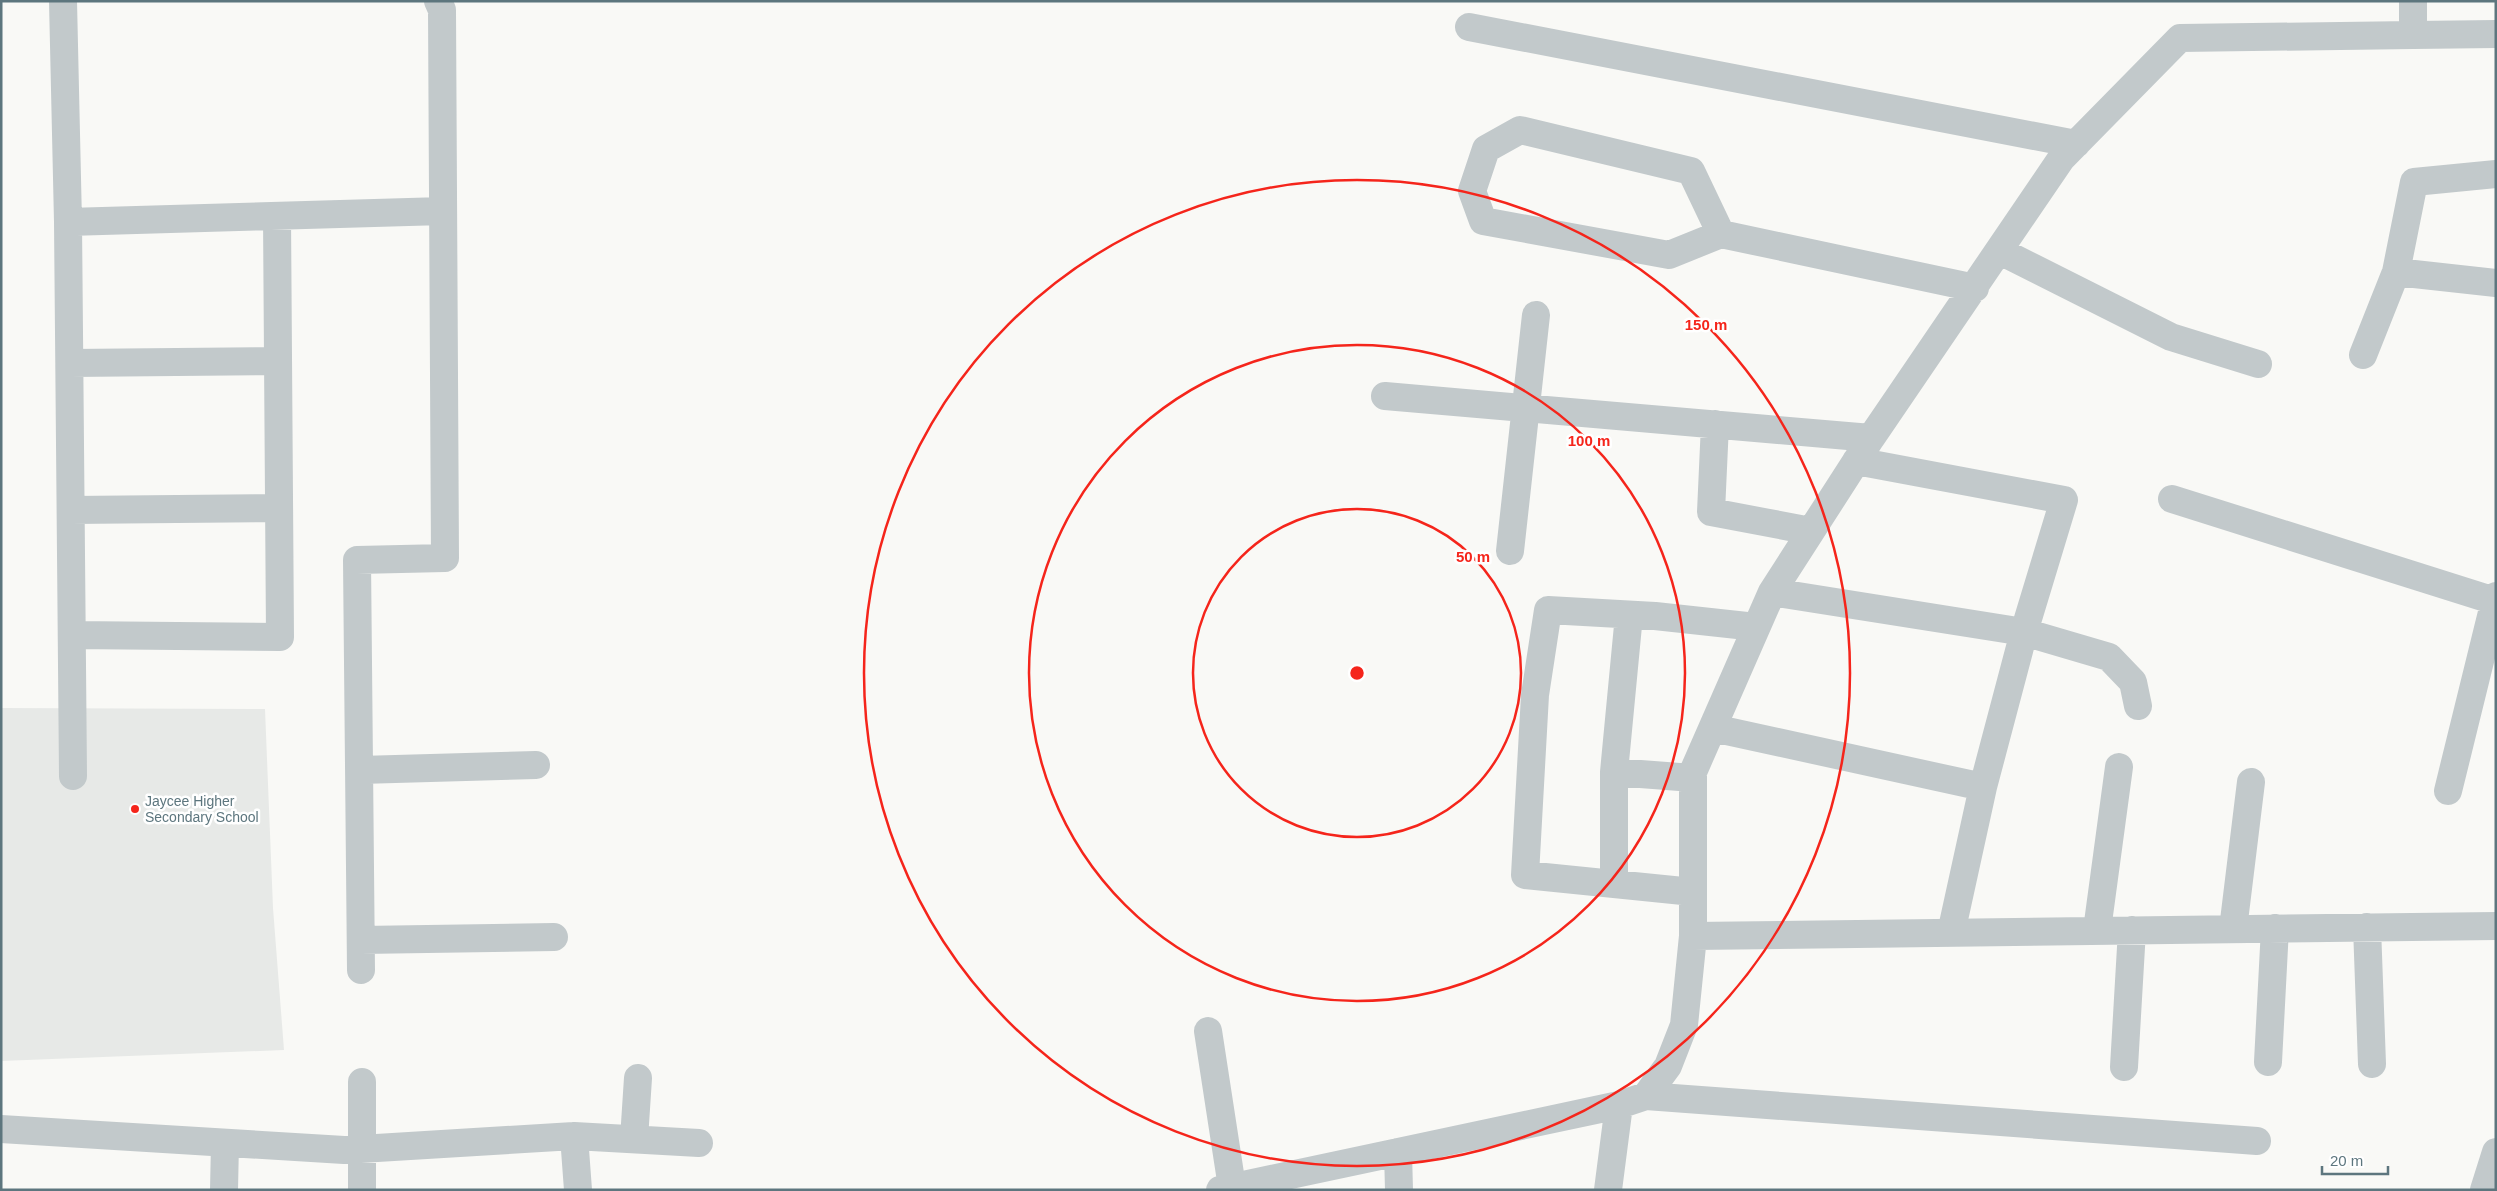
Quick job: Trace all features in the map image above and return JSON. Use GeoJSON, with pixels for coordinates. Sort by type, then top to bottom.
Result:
{"type":"FeatureCollection","features":[{"type":"Feature","properties":{"kind":"street"},"geometry":{"type":"LineString","coordinates":[[63,1],[70,363],[73,776]]}},
{"type":"Feature","properties":{"kind":"street"},"geometry":{"type":"LineString","coordinates":[[361,970],[357,560],[445,558],[442,10],[438,1]]}},
{"type":"Feature","properties":{"kind":"street"},"geometry":{"type":"LineString","coordinates":[[2412,1],[2413,35]]}},
{"type":"Feature","properties":{"kind":"street"},"geometry":{"type":"LineString","coordinates":[[1469,27],[2076,144]]}},
{"type":"Feature","properties":{"kind":"street"},"geometry":{"type":"LineString","coordinates":[[1646,1096],[1668,1066],[1684,1025],[1693,936],[1693,778],[1712,728],[1756,627],[1772,592],[1856,461],[2061,159],[2180,38],[2496,34]]}},
{"type":"Feature","properties":{"kind":"street"},"geometry":{"type":"LineString","coordinates":[[1721,234],[1691,171],[1520,130],[1486,149],[1472,191],[1483,221],[1669,256],[1721,234],[1975,288]]}},
{"type":"Feature","properties":{"kind":"street"},"geometry":{"type":"LineString","coordinates":[[2363,355],[2396,272],[2414,182],[2496,174]]}},
{"type":"Feature","properties":{"kind":"street"},"geometry":{"type":"LineString","coordinates":[[68,222],[443,211]]}},
{"type":"Feature","properties":{"kind":"street"},"geometry":{"type":"LineString","coordinates":[[72,635],[280,636],[277,216]]}},
{"type":"Feature","properties":{"kind":"street"},"geometry":{"type":"LineString","coordinates":[[2000,251],[2171,337],[2258,364]]}},
{"type":"Feature","properties":{"kind":"street"},"geometry":{"type":"LineString","coordinates":[[2396,272],[2496,283]]}},
{"type":"Feature","properties":{"kind":"street"},"geometry":{"type":"LineString","coordinates":[[1510,551],[1536,315]]}},
{"type":"Feature","properties":{"kind":"street"},"geometry":{"type":"LineString","coordinates":[[70,363],[278,361]]}},
{"type":"Feature","properties":{"kind":"street"},"geometry":{"type":"LineString","coordinates":[[1385,396],[1871,438]]}},
{"type":"Feature","properties":{"kind":"street"},"geometry":{"type":"LineString","coordinates":[[1715,424],[1711,512],[1811,531]]}},
{"type":"Feature","properties":{"kind":"street"},"geometry":{"type":"LineString","coordinates":[[1856,461],[2064,500],[2024,632],[1983,787],[1951,933]]}},
{"type":"Feature","properties":{"kind":"street"},"geometry":{"type":"LineString","coordinates":[[2172,499],[2495,603],[2448,791]]}},
{"type":"Feature","properties":{"kind":"street"},"geometry":{"type":"LineString","coordinates":[[71,510],[279,508]]}},
{"type":"Feature","properties":{"kind":"street"},"geometry":{"type":"LineString","coordinates":[[1772,592],[2024,632],[2109,657],[2133,682],[2138,706]]}},
{"type":"Feature","properties":{"kind":"street"},"geometry":{"type":"LineString","coordinates":[[1693,892],[1525,875],[1535,695],[1548,610],[1629,615],[1756,627]]}},
{"type":"Feature","properties":{"kind":"street"},"geometry":{"type":"LineString","coordinates":[[1614,884],[1614,772],[1629,615]]}},
{"type":"Feature","properties":{"kind":"street"},"geometry":{"type":"LineString","coordinates":[[1712,728],[1983,787]]}},
{"type":"Feature","properties":{"kind":"street"},"geometry":{"type":"LineString","coordinates":[[360,770],[536,766]]}},
{"type":"Feature","properties":{"kind":"street"},"geometry":{"type":"LineString","coordinates":[[2097,930],[2120,767]]}},
{"type":"Feature","properties":{"kind":"street"},"geometry":{"type":"LineString","coordinates":[[1614,772],[1693,778]]}},
{"type":"Feature","properties":{"kind":"street"},"geometry":{"type":"LineString","coordinates":[[2234,929],[2251,782]]}},
{"type":"Feature","properties":{"kind":"street"},"geometry":{"type":"LineString","coordinates":[[1693,936],[2496,926]]}},
{"type":"Feature","properties":{"kind":"street"},"geometry":{"type":"LineString","coordinates":[[2368,927],[2372,1064]]}},
{"type":"Feature","properties":{"kind":"street"},"geometry":{"type":"LineString","coordinates":[[2268,1062],[2275,928]]}},
{"type":"Feature","properties":{"kind":"street"},"geometry":{"type":"LineString","coordinates":[[2124,1066],[2132,930]]}},
{"type":"Feature","properties":{"kind":"street"},"geometry":{"type":"LineString","coordinates":[[361,940],[554,937]]}},
{"type":"Feature","properties":{"kind":"street"},"geometry":{"type":"LineString","coordinates":[[1208,1031],[1226,1188],[1619,1105],[1646,1096],[2257,1141]]}},
{"type":"Feature","properties":{"kind":"street"},"geometry":{"type":"LineString","coordinates":[[634,1139],[638,1078]]}},
{"type":"Feature","properties":{"kind":"street"},"geometry":{"type":"LineString","coordinates":[[362,1082],[362,1190]]}},
{"type":"Feature","properties":{"kind":"street"},"geometry":{"type":"LineString","coordinates":[[1608,1190],[1619,1105]]}},
{"type":"Feature","properties":{"kind":"street"},"geometry":{"type":"LineString","coordinates":[[1,1130],[344,1150],[574,1136],[700,1143]]}},
{"type":"Feature","properties":{"kind":"street"},"geometry":{"type":"LineString","coordinates":[[574,1136],[578,1190]]}},
{"type":"Feature","properties":{"kind":"street"},"geometry":{"type":"LineString","coordinates":[[224,1190],[225,1143]]}},
{"type":"Feature","properties":{"kind":"street"},"geometry":{"type":"LineString","coordinates":[[1398,1152],[1399,1190]]}},
{"type":"Feature","properties":{"kind":"shaded area","name":"Jaycee Higher Secondary School"},"geometry":{"type":"Polygon","coordinates":[[[1,708],[265,709],[273,908],[284,1050],[1,1061],[1,708]]]}},
{"type":"Feature","properties":{"kind":"place","name":"Jaycee Higher Secondary School"},"geometry":{"type":"Point","coordinates":[135,809]}}]}
